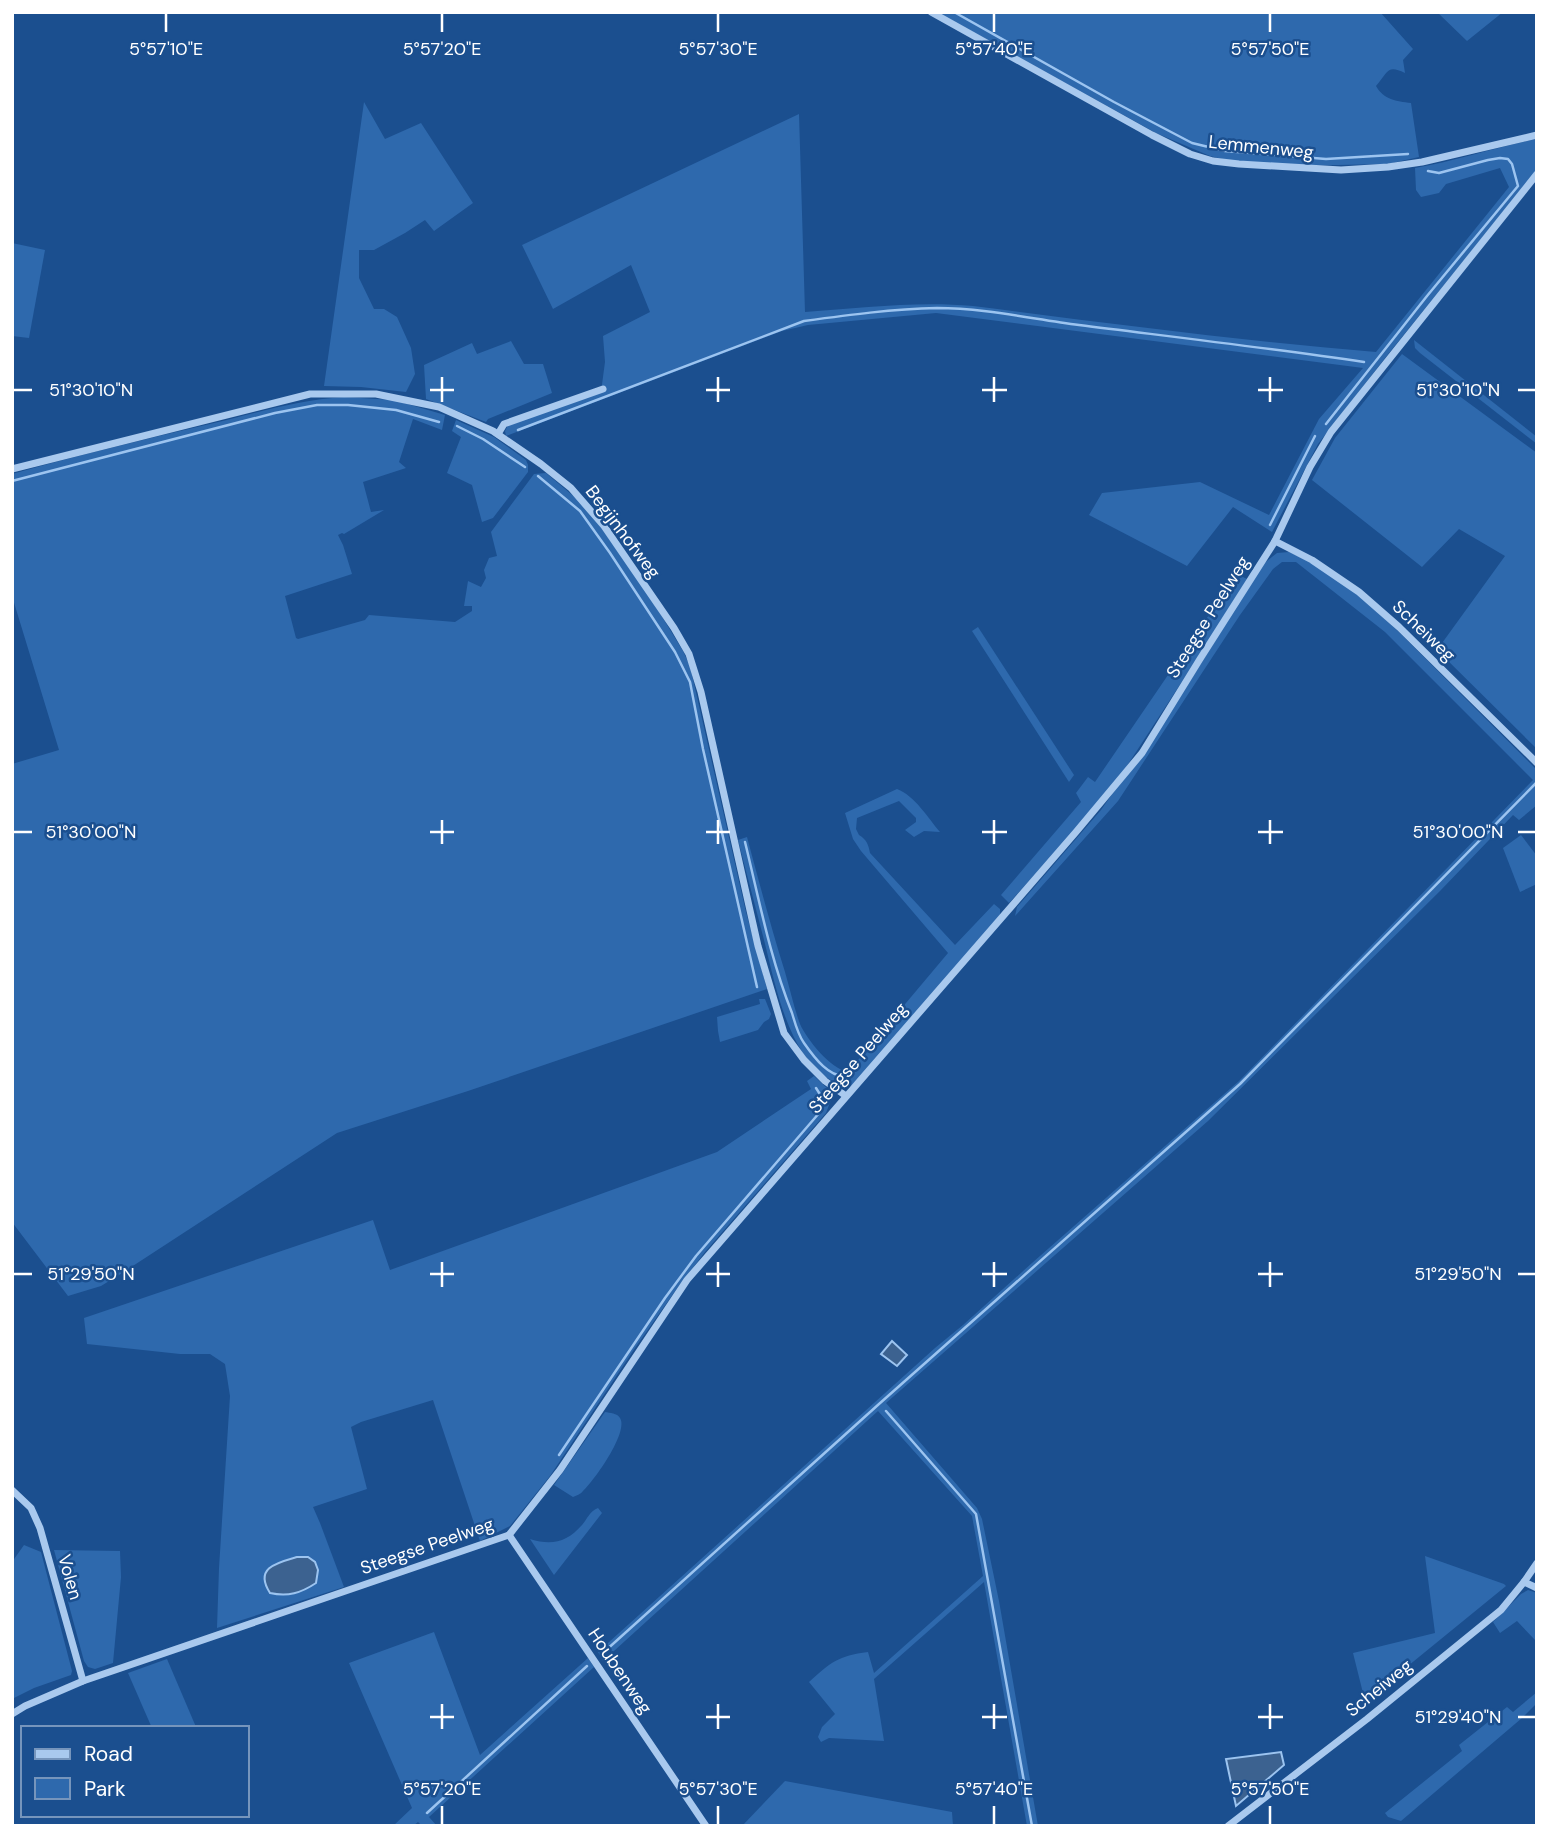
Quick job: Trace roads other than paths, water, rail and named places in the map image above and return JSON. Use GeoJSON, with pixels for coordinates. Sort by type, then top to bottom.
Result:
{"type":"FeatureCollection","features":[{"type":"Feature","properties":{"kind":"street","name":"Lemmenweg"},"geometry":{"type":"LineString","coordinates":[[931,12],[1152,135],[1191,154],[1213,161],[1341,170],[1388,167],[1422,162],[1537,135]]}},
{"type":"Feature","properties":{"kind":"street","name":"Steegse Peelweg"},"geometry":{"type":"LineString","coordinates":[[12,1714],[83,1681],[509,1535],[560,1470],[687,1280],[1076,832],[1142,752],[1275,541],[1310,467],[1331,432],[1537,174]]}},
{"type":"Feature","properties":{"kind":"street"},"geometry":{"type":"LineString","coordinates":[[498,434],[504,424],[603,389]]}},
{"type":"Feature","properties":{"kind":"street","name":"Begijnhofweg"},"geometry":{"type":"LineString","coordinates":[[12,469],[310,394],[376,394],[439,407],[498,434],[541,464],[571,488],[604,526],[689,654],[701,692],[758,946],[785,1033],[804,1060],[825,1081],[846,1096]]}},
{"type":"Feature","properties":{"kind":"street","name":"Scheiweg"},"geometry":{"type":"LineString","coordinates":[[1275,541],[1312,560],[1359,592],[1399,627],[1537,763]]}},
{"type":"Feature","properties":{"kind":"street","name":"Volen"},"geometry":{"type":"LineString","coordinates":[[12,1490],[31,1508],[40,1528],[83,1681]]}},
{"type":"Feature","properties":{"kind":"street","name":"Houbenweg"},"geometry":{"type":"LineString","coordinates":[[509,1535],[706,1826]]}},
{"type":"Feature","properties":{"kind":"street","name":"Scheiweg"},"geometry":{"type":"LineString","coordinates":[[1228,1826],[1367,1719],[1490,1619],[1524,1582],[1537,1563]]}},
{"type":"Feature","properties":{"kind":"street"},"geometry":{"type":"LineString","coordinates":[[1524,1582],[1537,1588]]}},
{"type":"Feature","properties":{"kind":"waterway"},"geometry":{"type":"LineString","coordinates":[[954,12],[1192,143],[1225,151],[1326,159],[1408,154]]}},
{"type":"Feature","properties":{"kind":"waterway"},"geometry":{"type":"LineString","coordinates":[[1326,424],[1518,186],[1508,159],[1488,160],[1439,173],[1428,171]]}},
{"type":"Feature","properties":{"kind":"waterway"},"geometry":{"type":"LineString","coordinates":[[518,430],[804,321],[903,310],[955,308],[1364,362]]}},
{"type":"Feature","properties":{"kind":"waterway"},"geometry":{"type":"LineString","coordinates":[[12,481],[275,413],[317,405],[396,410],[439,422]]}},
{"type":"Feature","properties":{"kind":"waterway"},"geometry":{"type":"LineString","coordinates":[[457,426],[483,439],[525,467]]}},
{"type":"Feature","properties":{"kind":"waterway"},"geometry":{"type":"LineString","coordinates":[[1270,525],[1315,436]]}},
{"type":"Feature","properties":{"kind":"waterway"},"geometry":{"type":"LineString","coordinates":[[538,476],[580,511],[675,652],[690,682],[757,987]]}},
{"type":"Feature","properties":{"kind":"waterway"},"geometry":{"type":"LineString","coordinates":[[604,1652],[1240,1084],[1537,782]]}},
{"type":"Feature","properties":{"kind":"waterway"},"geometry":{"type":"LineString","coordinates":[[745,842],[771,950],[798,1033],[817,1060],[829,1071],[842,1076],[849,1075]]}},
{"type":"Feature","properties":{"kind":"waterway"},"geometry":{"type":"LineString","coordinates":[[559,1455],[696,1256],[820,1112],[823,1099],[816,1088]]}},
{"type":"Feature","properties":{"kind":"waterway"},"geometry":{"type":"LineString","coordinates":[[886,1411],[976,1514],[1032,1826]]}},
{"type":"Feature","properties":{"kind":"waterway"},"geometry":{"type":"LineString","coordinates":[[427,1813],[587,1666]]}}]}
